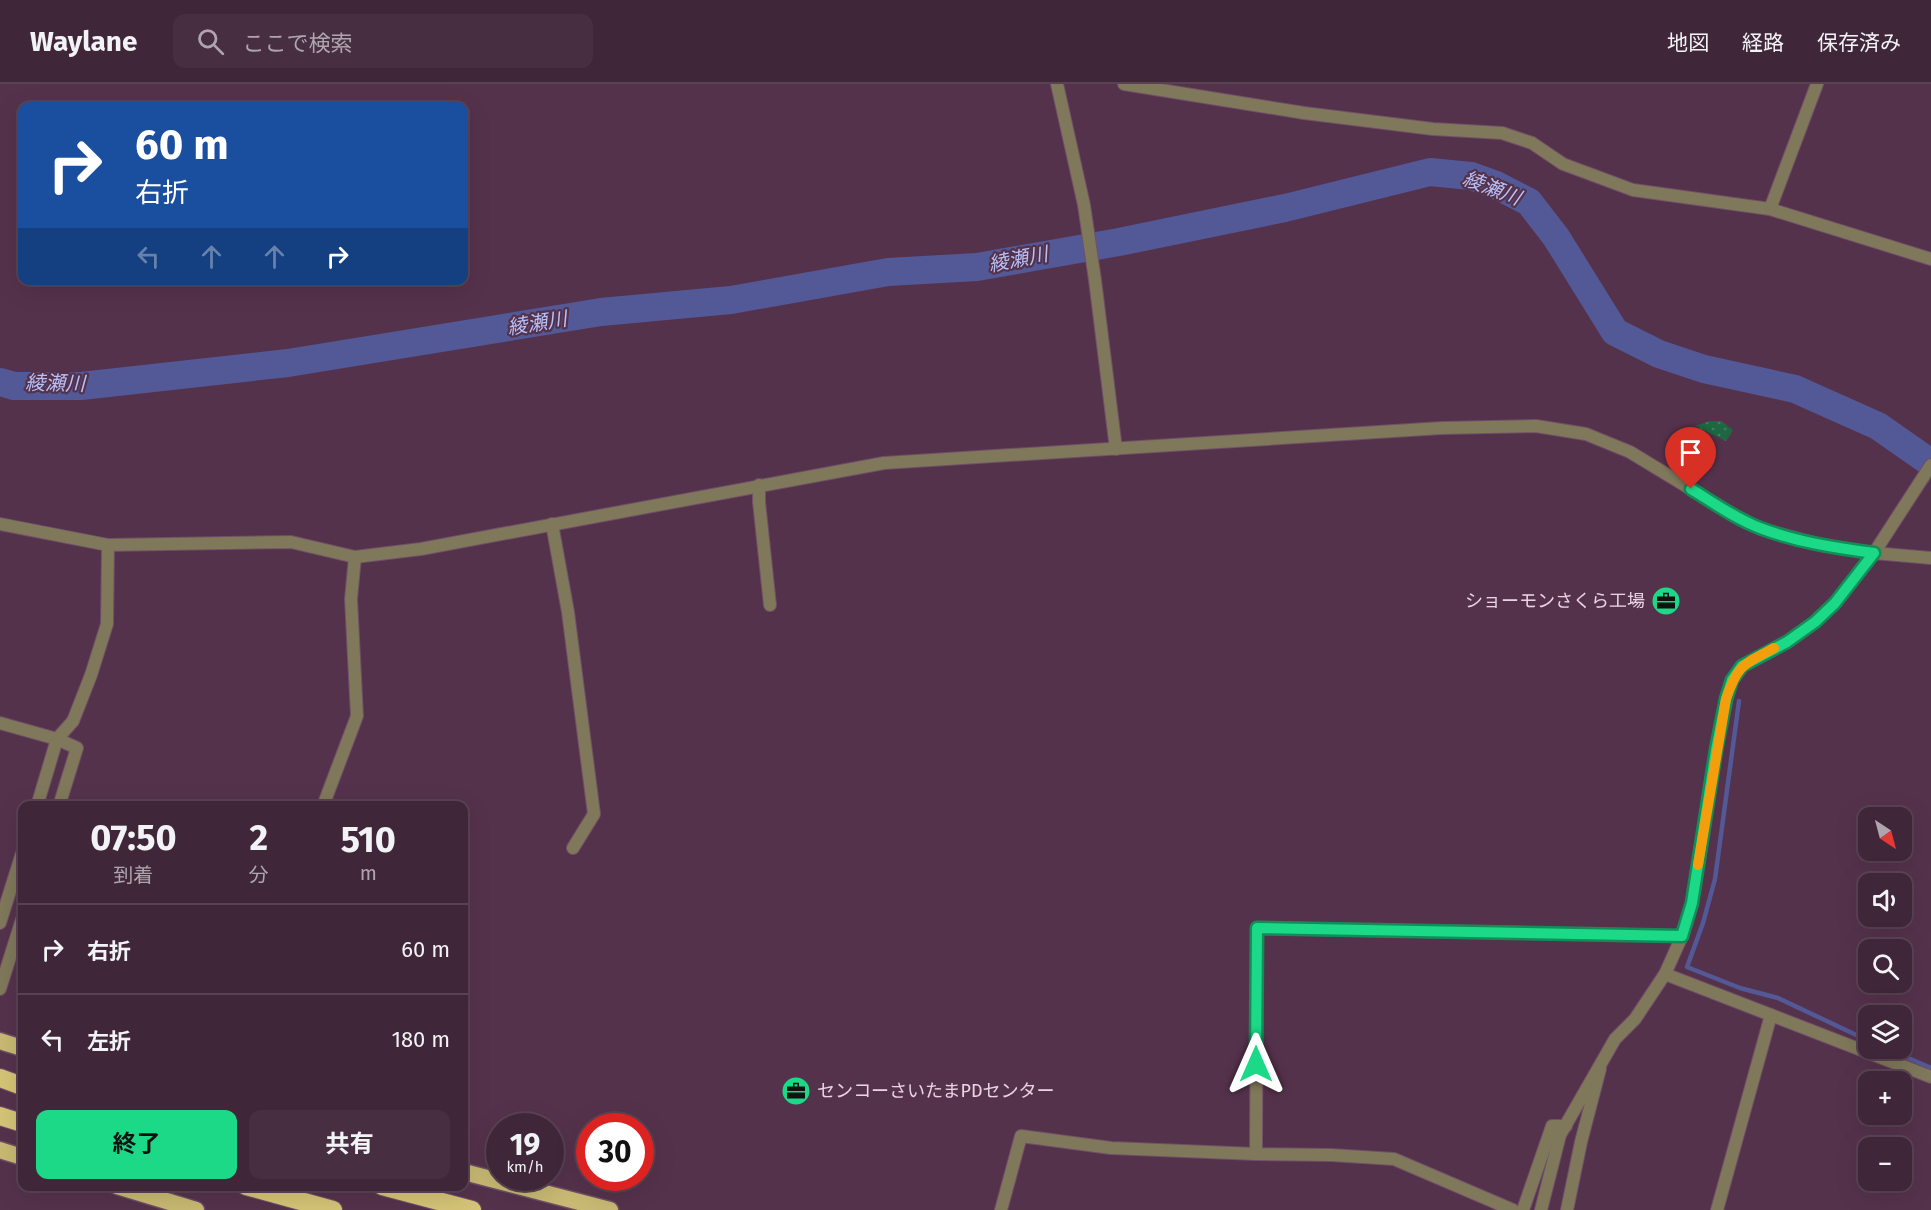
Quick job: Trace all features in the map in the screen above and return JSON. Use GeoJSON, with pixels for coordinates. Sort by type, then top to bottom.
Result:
{"type":"FeatureCollection","features":[{"type":"Feature","properties":{"kind":"highway"},"geometry":{"type":"LineString","coordinates":[[0,1041],[18,1047]]}},
{"type":"Feature","properties":{"kind":"highway"},"geometry":{"type":"LineString","coordinates":[[0,1078],[18,1085]]}},
{"type":"Feature","properties":{"kind":"highway"},"geometry":{"type":"LineString","coordinates":[[0,1116],[18,1122]]}},
{"type":"Feature","properties":{"kind":"highway"},"geometry":{"type":"LineString","coordinates":[[0,1150],[18,1156]]}},
{"type":"Feature","properties":{"kind":"highway"},"geometry":{"type":"LineString","coordinates":[[468,1173],[610,1210]]}},
{"type":"Feature","properties":{"kind":"highway"},"geometry":{"type":"LineString","coordinates":[[133,1191],[196,1210]]}},
{"type":"Feature","properties":{"kind":"highway"},"geometry":{"type":"LineString","coordinates":[[264,1191],[333,1210]]}},
{"type":"Feature","properties":{"kind":"highway"},"geometry":{"type":"LineString","coordinates":[[401,1191],[472,1210]]}},
{"type":"Feature","properties":{"kind":"street"},"geometry":{"type":"LineString","coordinates":[[1056,84],[1084,205],[1116,449]]}},
{"type":"Feature","properties":{"kind":"street"},"geometry":{"type":"LineString","coordinates":[[1124,84],[1258,106],[1378,122],[1433,129],[1502,133],[1532,143],[1563,164],[1633,190],[1770,208],[1931,259]]}},
{"type":"Feature","properties":{"kind":"street"},"geometry":{"type":"LineString","coordinates":[[1770,208],[1817,84]]}},
{"type":"Feature","properties":{"kind":"street"},"geometry":{"type":"LineString","coordinates":[[0,524],[108,545],[291,542],[355,557],[421,549],[884,463],[1442,428],[1536,426],[1586,434],[1630,452],[1761,529],[1821,545],[1931,558]]}},
{"type":"Feature","properties":{"kind":"street"},"geometry":{"type":"LineString","coordinates":[[1541,1210],[1560,1135],[1614,1039],[1635,1019],[1665,974],[1682,936],[1692,903],[1718,740],[1732,680],[1742,666],[1787,642],[1815,622],[1835,603],[1874,553],[1931,465]]}},
{"type":"Feature","properties":{"kind":"street"},"geometry":{"type":"LineString","coordinates":[[759,485],[770,605]]}},
{"type":"Feature","properties":{"kind":"street"},"geometry":{"type":"LineString","coordinates":[[552,525],[568,612],[594,814],[573,848]]}},
{"type":"Feature","properties":{"kind":"street"},"geometry":{"type":"LineString","coordinates":[[38,801],[57,739],[73,721],[107,624],[108,545]]}},
{"type":"Feature","properties":{"kind":"street"},"geometry":{"type":"LineString","coordinates":[[324,801],[357,716],[351,599],[355,557]]}},
{"type":"Feature","properties":{"kind":"street"},"geometry":{"type":"LineString","coordinates":[[0,723],[57,739],[77,748],[61,801]]}},
{"type":"Feature","properties":{"kind":"street"},"geometry":{"type":"LineString","coordinates":[[0,922],[18,868]]}},
{"type":"Feature","properties":{"kind":"street"},"geometry":{"type":"LineString","coordinates":[[1256,1154],[1257,928],[1682,936]]}},
{"type":"Feature","properties":{"kind":"street"},"geometry":{"type":"LineString","coordinates":[[0,989],[18,933]]}},
{"type":"Feature","properties":{"kind":"street"},"geometry":{"type":"LineString","coordinates":[[1665,974],[1931,1077]]}},
{"type":"Feature","properties":{"kind":"street"},"geometry":{"type":"LineString","coordinates":[[1717,1210],[1770,1015]]}},
{"type":"Feature","properties":{"kind":"street"},"geometry":{"type":"LineString","coordinates":[[1567,1210],[1602,1059]]}},
{"type":"Feature","properties":{"kind":"street"},"geometry":{"type":"LineString","coordinates":[[1523,1210],[1551,1126],[1566,1126]]}},
{"type":"Feature","properties":{"kind":"street"},"geometry":{"type":"LineString","coordinates":[[1001,1210],[1021,1136],[1112,1148],[1394,1159],[1513,1210]]}},
{"type":"Feature","properties":{"kind":"green space"},"geometry":{"type":"Polygon","coordinates":[[[1710,421],[1721,421],[1733,430],[1726,441],[1695,426],[1710,421]]]}},
{"type":"Feature","properties":{"kind":"waterway","name":"綾瀬川"},"geometry":{"type":"LineString","coordinates":[[0,382],[14,386],[81,386],[288,363],[601,312],[731,300],[888,272],[977,267],[1119,242],[1285,208],[1430,172],[1471,176],[1496,185],[1529,202],[1556,237],[1615,332],[1659,354],[1704,369],[1795,389],[1878,426],[1931,463]]}},
{"type":"Feature","properties":{"kind":"waterway"},"geometry":{"type":"LineString","coordinates":[[1739,701],[1715,879],[1703,923],[1687,967],[1740,988],[1778,998],[1858,1036]]}},
{"type":"Feature","properties":{"kind":"waterway"},"geometry":{"type":"LineString","coordinates":[[1910,1059],[1931,1068]]}},
{"type":"Feature","properties":{"kind":"slow traffic"},"geometry":{"type":"LineString","coordinates":[[1698,865],[1716,750],[1732,680],[1742,666],[1774,648]]}},
{"type":"Feature","properties":{"kind":"place","name":"ショーモンさくら工場"},"geometry":{"type":"Point","coordinates":[1666,601]}},
{"type":"Feature","properties":{"kind":"place","name":"センコーさいたまPDセンター"},"geometry":{"type":"Point","coordinates":[796,1091]}},
{"type":"Feature","properties":{"kind":"route"},"geometry":{"type":"LineString","coordinates":[[1256,1064],[1257,928],[1682,936],[1692,903],[1716,750],[1732,680],[1742,666],[1787,642],[1815,622],[1835,603],[1874,553],[1821,545],[1761,529],[1691,489]]}}]}
